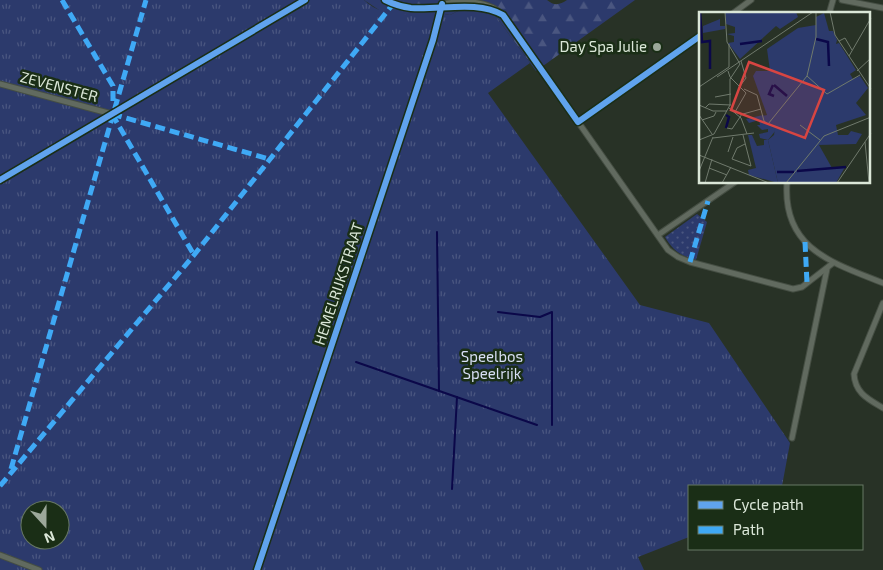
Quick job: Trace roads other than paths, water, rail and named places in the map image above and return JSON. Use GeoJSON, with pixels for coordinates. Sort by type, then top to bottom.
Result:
{"type":"FeatureCollection","features":[{"type":"Feature","properties":{"kind":"street"},"geometry":{"type":"LineString","coordinates":[[735,12],[751,0]]}},
{"type":"Feature","properties":{"kind":"street"},"geometry":{"type":"LineString","coordinates":[[842,0],[883,8]]}},
{"type":"Feature","properties":{"kind":"street","name":"HEMELRIJKSTRAAT"},"geometry":{"type":"LineString","coordinates":[[257,570],[433,40],[442,4],[464,1],[474,2],[488,5],[498,10],[578,122]]}},
{"type":"Feature","properties":{"kind":"street"},"geometry":{"type":"LineString","coordinates":[[699,37],[578,122],[668,250],[678,257],[690,262],[794,288],[802,287],[833,263]]}},
{"type":"Feature","properties":{"kind":"street","name":"ZEVENSTER"},"geometry":{"type":"LineString","coordinates":[[0,84],[112,114],[81,132]]}},
{"type":"Feature","properties":{"kind":"street"},"geometry":{"type":"LineString","coordinates":[[658,235],[732,184]]}},
{"type":"Feature","properties":{"kind":"street"},"geometry":{"type":"LineString","coordinates":[[787,184],[788,208],[798,233],[805,242],[821,256],[833,263],[883,284]]}},
{"type":"Feature","properties":{"kind":"street"},"geometry":{"type":"LineString","coordinates":[[792,438],[827,268]]}},
{"type":"Feature","properties":{"kind":"street"},"geometry":{"type":"LineString","coordinates":[[883,303],[854,374],[856,387],[859,392],[883,408]]}},
{"type":"Feature","properties":{"kind":"street"},"geometry":{"type":"LineString","coordinates":[[0,555],[39,570]]}},
{"type":"Feature","properties":{"kind":"waterway"},"geometry":{"type":"LineString","coordinates":[[437,232],[439,391]]}},
{"type":"Feature","properties":{"kind":"waterway"},"geometry":{"type":"LineString","coordinates":[[498,312],[540,317],[552,312],[552,425]]}},
{"type":"Feature","properties":{"kind":"waterway"},"geometry":{"type":"LineString","coordinates":[[356,362],[537,425]]}},
{"type":"Feature","properties":{"kind":"waterway"},"geometry":{"type":"LineString","coordinates":[[452,489],[457,397]]}},
{"type":"Feature","properties":{"kind":"place","name":"Day Spa Julie"},"geometry":{"type":"Point","coordinates":[657,47]}},
{"type":"Feature","properties":{"kind":"park label","name":"Speelbos Speelrijk"},"geometry":{"type":"Point","coordinates":[492,366]}}]}
